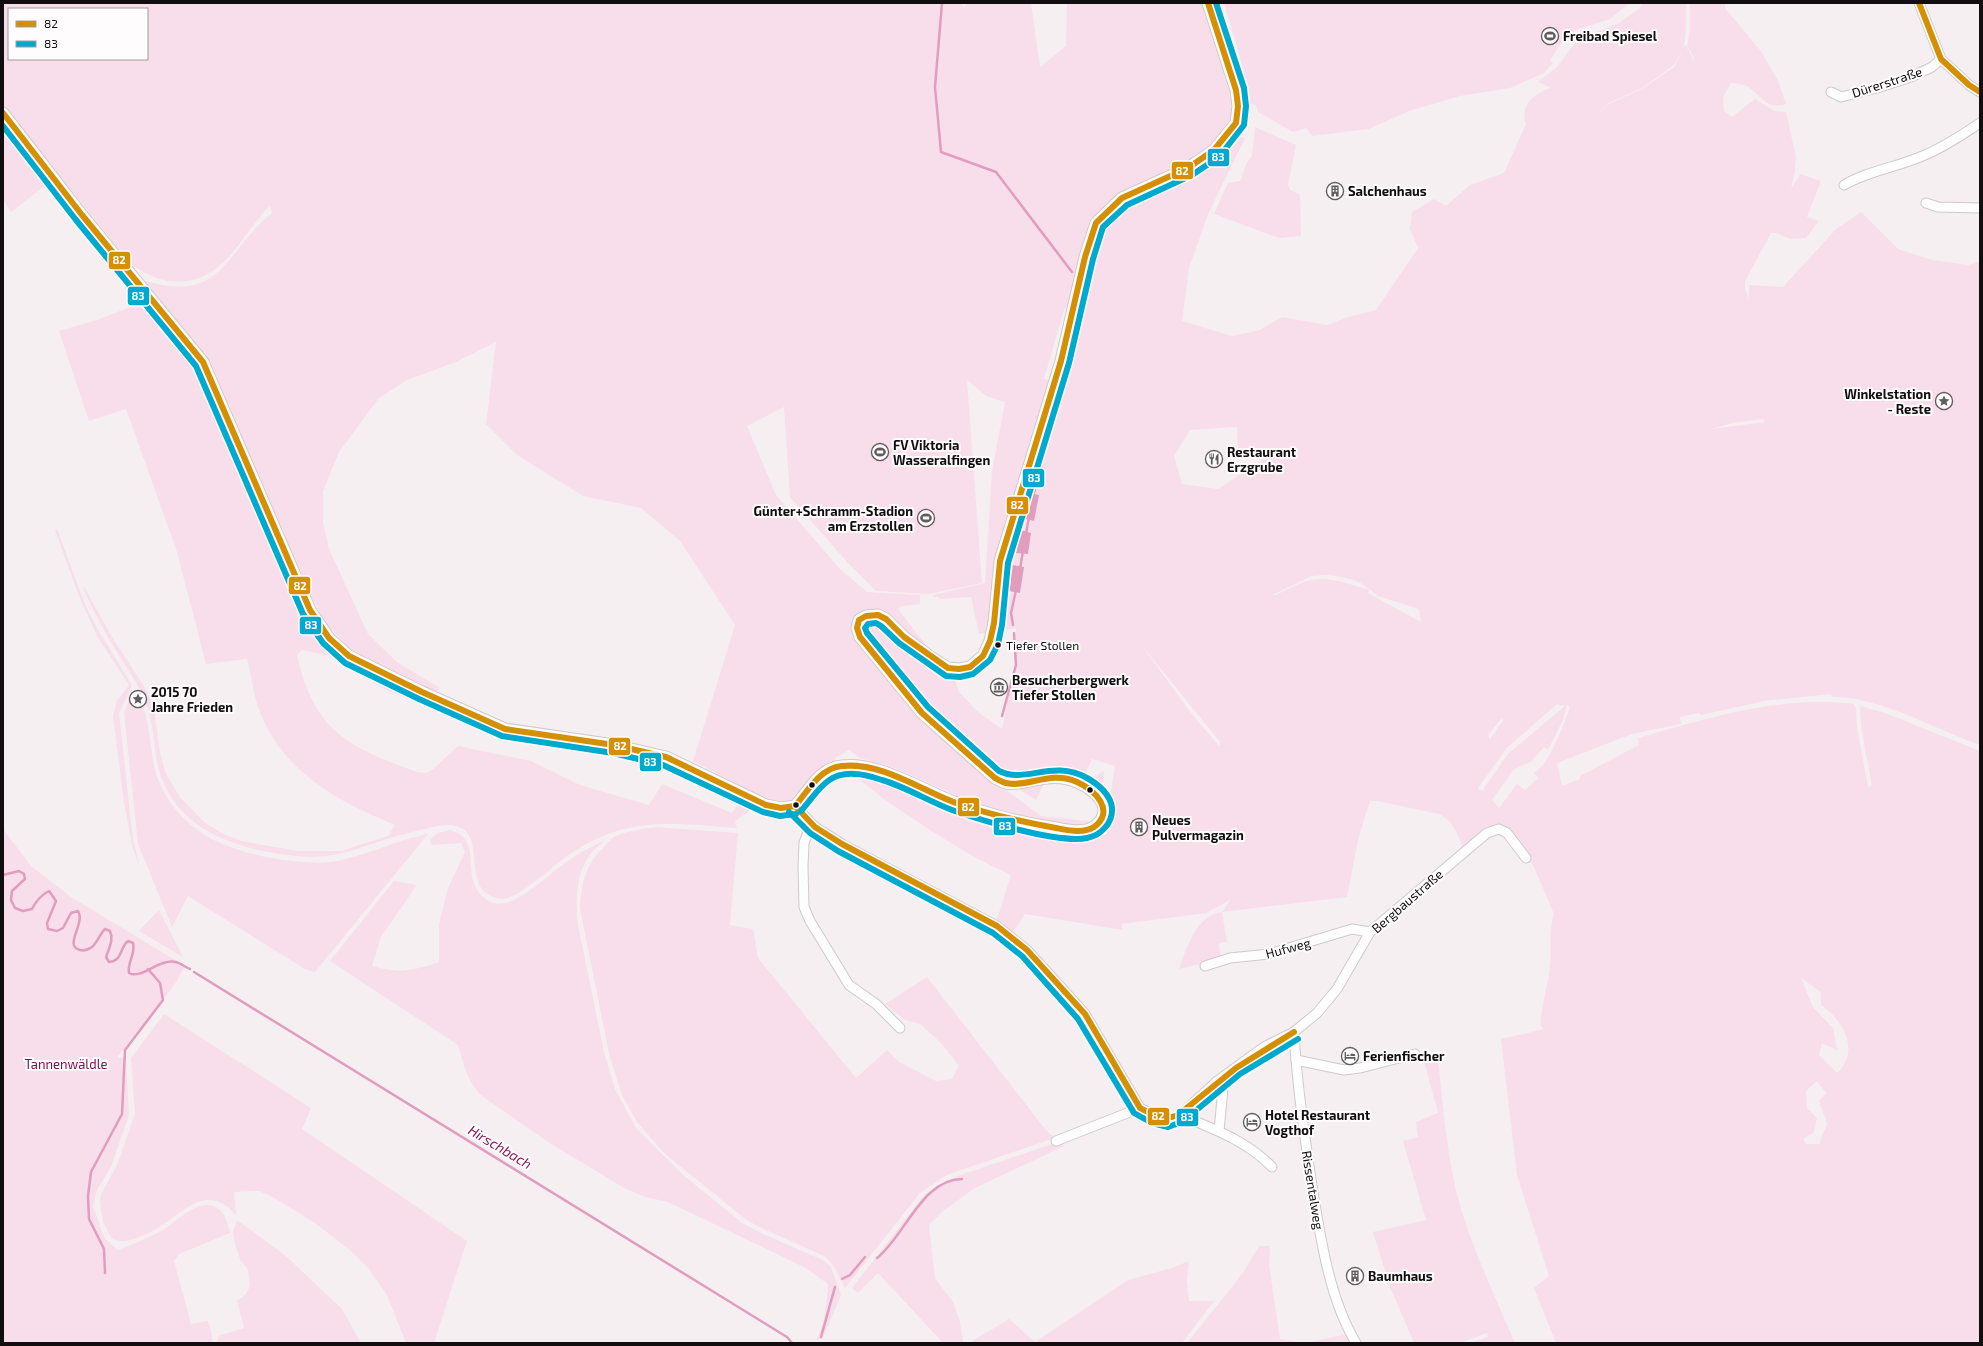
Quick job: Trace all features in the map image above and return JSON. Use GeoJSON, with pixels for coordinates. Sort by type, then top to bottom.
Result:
{"type":"FeatureCollection","features":[{"type":"Feature","properties":{"kind":"street"},"geometry":{"type":"LineString","coordinates":[[3,113],[82,215],[203,362],[310,610],[329,638],[349,656],[422,692],[505,729],[614,745],[666,757],[766,805],[781,808],[796,806],[810,786],[825,772],[841,766],[857,766],[894,775],[952,801],[1019,822],[1075,831],[1093,828],[1101,821],[1104,812],[1103,802],[1095,792],[1077,782],[1060,777],[1046,777],[1007,784],[995,778],[922,713],[860,637],[857,628],[859,620],[866,616],[878,615],[929,656],[948,668],[959,669],[970,667],[983,656],[990,641],[994,623],[1000,561],[1061,361],[1085,257],[1096,223],[1122,198],[1188,168],[1214,150],[1236,123],[1238,106],[1236,90],[1208,3]]}},
{"type":"Feature","properties":{"kind":"street"},"geometry":{"type":"LineString","coordinates":[[1919,3],[1941,59],[1969,85],[1980,92]]}},
{"type":"Feature","properties":{"kind":"street","name":"Dürerstraße"},"geometry":{"type":"LineString","coordinates":[[1831,92],[1841,97],[1877,88],[1911,77],[1932,67],[1941,59]]}},
{"type":"Feature","properties":{"kind":"street"},"geometry":{"type":"LineString","coordinates":[[1844,185],[1856,178],[1927,154],[1962,136],[1980,123]]}},
{"type":"Feature","properties":{"kind":"street"},"geometry":{"type":"LineString","coordinates":[[1926,203],[1938,207],[1980,208]]}},
{"type":"Feature","properties":{"kind":"street"},"geometry":{"type":"LineString","coordinates":[[796,806],[815,827],[842,844],[997,926],[1027,950],[1085,1014],[1140,1108],[1154,1115],[1170,1119],[1180,1114],[1219,1131],[1247,1144],[1260,1154],[1272,1167]]}},
{"type":"Feature","properties":{"kind":"street"},"geometry":{"type":"LineString","coordinates":[[815,827],[807,835],[804,843],[803,858],[804,901],[810,920],[848,985],[876,1004],[900,1028]]}},
{"type":"Feature","properties":{"kind":"street","name":"Bergbaustraße"},"geometry":{"type":"LineString","coordinates":[[1180,1114],[1216,1082],[1264,1047],[1294,1032],[1317,1013],[1337,989],[1370,932],[1487,832],[1499,830],[1507,833],[1526,858]]}},
{"type":"Feature","properties":{"kind":"street","name":"Hufweg"},"geometry":{"type":"LineString","coordinates":[[1205,966],[1230,958],[1269,954],[1352,929],[1370,932]]}},
{"type":"Feature","properties":{"kind":"street","name":"Rissentalweg"},"geometry":{"type":"LineString","coordinates":[[1294,1032],[1302,1127],[1324,1256],[1340,1305],[1356,1343]]}},
{"type":"Feature","properties":{"kind":"street"},"geometry":{"type":"LineString","coordinates":[[1296,1060],[1344,1070],[1360,1068],[1415,1054]]}},
{"type":"Feature","properties":{"kind":"street"},"geometry":{"type":"LineString","coordinates":[[1216,1082],[1223,1088],[1219,1131]]}},
{"type":"Feature","properties":{"kind":"street"},"geometry":{"type":"LineString","coordinates":[[1056,1141],[1140,1108]]}},
{"type":"Feature","properties":{"kind":"green space"},"geometry":{"type":"Polygon","coordinates":[[[3,3],[961,3],[964,8],[967,3],[1031,3],[1040,67],[1066,46],[1067,3],[1204,3],[1231,95],[1232,117],[1221,132],[1245,138],[1209,212],[1189,268],[1182,321],[1232,336],[1260,330],[1282,317],[1327,325],[1348,317],[1376,310],[1418,248],[1410,229],[1412,212],[1434,199],[1446,206],[1470,185],[1504,173],[1526,124],[1524,117],[1527,106],[1539,93],[1551,88],[1538,82],[1557,67],[1577,40],[1619,23],[1639,9],[1642,3],[1686,3],[1684,47],[1686,45],[1693,59],[1693,66],[1694,58],[1687,46],[1690,30],[1690,3],[1725,3],[1725,8],[1761,51],[1778,81],[1786,104],[1779,106],[1769,104],[1747,86],[1731,83],[1723,97],[1724,111],[1732,117],[1755,99],[1774,111],[1786,112],[1796,157],[1791,189],[1800,174],[1821,181],[1807,217],[1819,221],[1806,238],[1790,239],[1776,233],[1771,233],[1745,281],[1745,288],[1749,300],[1749,285],[1783,287],[1836,229],[1861,212],[1898,249],[1932,260],[1968,265],[1980,262],[1980,745],[1887,707],[1849,698],[1832,697],[1831,694],[1764,701],[1701,715],[1699,713],[1680,717],[1681,724],[1632,734],[1557,763],[1562,786],[1580,779],[1580,776],[1639,745],[1638,738],[1744,710],[1799,703],[1826,702],[1854,704],[1856,708],[1857,727],[1868,787],[1872,786],[1860,716],[1860,706],[1885,713],[1980,751],[1980,1343],[1556,1343],[1534,1288],[1549,1276],[1517,1175],[1501,1039],[1544,1029],[1541,1026],[1541,1019],[1550,967],[1551,935],[1554,914],[1533,865],[1524,852],[1500,826],[1463,849],[1457,833],[1451,824],[1439,814],[1377,801],[1370,801],[1359,836],[1347,897],[1222,912],[1230,900],[1206,913],[1122,924],[1122,930],[1025,914],[1013,932],[996,922],[1011,875],[948,841],[887,801],[855,777],[843,773],[849,769],[876,774],[903,783],[955,806],[956,795],[895,768],[860,758],[849,750],[835,758],[836,762],[795,800],[788,803],[774,803],[693,761],[735,625],[680,541],[641,508],[583,496],[517,455],[486,424],[496,342],[456,362],[407,380],[379,398],[339,452],[323,491],[323,522],[329,549],[368,634],[397,662],[440,688],[435,694],[353,652],[326,623],[307,589],[181,327],[143,280],[170,286],[190,286],[206,280],[219,271],[256,228],[272,213],[270,206],[225,261],[203,277],[180,282],[168,281],[156,278],[132,265],[3,106],[3,3]],[[1684,48],[1674,65],[1644,87],[1609,103],[1598,114],[1609,104],[1645,87],[1674,67],[1684,48]],[[1065,307],[1044,379],[1063,383],[1076,321],[1065,307]],[[967,380],[982,583],[929,594],[876,591],[848,563],[790,497],[784,407],[747,426],[776,495],[840,569],[867,592],[920,595],[920,604],[901,606],[898,609],[929,649],[952,672],[959,692],[978,712],[1002,729],[1014,669],[1016,628],[979,634],[971,597],[940,599],[938,597],[933,597],[933,595],[985,583],[992,471],[1005,402],[986,396],[967,380]],[[1763,419],[1733,423],[1711,429],[1765,422],[1763,419]],[[1237,427],[1190,430],[1174,456],[1182,484],[1218,489],[1262,460],[1263,449],[1238,449],[1237,427]],[[1327,575],[1312,576],[1270,596],[1310,580],[1327,579],[1370,590],[1356,581],[1327,575]],[[1370,590],[1368,593],[1421,622],[1419,609],[1378,596],[1370,590]],[[1143,647],[1191,713],[1219,746],[1220,742],[1143,647]],[[1557,704],[1506,749],[1478,788],[1482,791],[1508,754],[1565,706],[1557,704]],[[1567,705],[1563,720],[1548,750],[1544,747],[1531,762],[1514,769],[1492,800],[1499,808],[1517,784],[1525,790],[1538,778],[1534,773],[1540,769],[1545,762],[1555,743],[1570,707],[1567,705]],[[1502,718],[1488,735],[1490,739],[1503,720],[1502,718]],[[1092,759],[1084,777],[1057,772],[1001,786],[1041,816],[1106,823],[1115,766],[1092,759]],[[1801,978],[1813,1007],[1833,1028],[1837,1050],[1822,1043],[1819,1055],[1837,1073],[1844,1064],[1848,1055],[1846,1036],[1836,1019],[1821,1005],[1821,992],[1801,978]],[[1817,1081],[1806,1091],[1807,1108],[1817,1118],[1814,1132],[1803,1139],[1806,1144],[1819,1144],[1827,1124],[1819,1101],[1826,1093],[1817,1081]]]}},
{"type":"Feature","properties":{"kind":"green space"},"geometry":{"type":"Polygon","coordinates":[[[1224,3],[1630,3],[1610,19],[1576,30],[1562,42],[1550,60],[1553,63],[1544,73],[1510,88],[1460,96],[1409,111],[1369,129],[1312,136],[1306,128],[1293,132],[1258,112],[1256,105],[1251,104],[1240,57],[1224,3]]]}},
{"type":"Feature","properties":{"kind":"green space"},"geometry":{"type":"Polygon","coordinates":[[[3,119],[51,181],[11,212],[3,199],[3,119]]]}},
{"type":"Feature","properties":{"kind":"green space"},"geometry":{"type":"Polygon","coordinates":[[[1255,127],[1296,145],[1288,185],[1290,190],[1300,194],[1301,236],[1279,238],[1214,214],[1228,183],[1240,181],[1247,162],[1252,156],[1255,127]]]}},
{"type":"Feature","properties":{"kind":"green space"},"geometry":{"type":"Polygon","coordinates":[[[149,303],[195,361],[211,389],[245,465],[291,580],[318,629],[330,647],[362,669],[389,680],[453,711],[449,714],[386,690],[329,656],[302,650],[297,655],[304,681],[313,702],[324,719],[338,733],[353,744],[372,754],[417,772],[426,773],[432,770],[458,746],[531,761],[580,785],[649,805],[662,784],[732,813],[742,798],[758,805],[735,821],[737,828],[669,824],[628,828],[608,834],[587,843],[566,857],[522,891],[508,898],[502,899],[487,894],[480,886],[472,842],[468,833],[460,827],[447,825],[438,826],[395,836],[342,853],[309,857],[274,853],[239,845],[206,830],[192,820],[169,794],[161,777],[158,768],[151,721],[146,703],[136,682],[102,627],[83,585],[112,637],[147,691],[154,710],[160,752],[166,774],[180,797],[204,822],[223,834],[242,841],[297,851],[341,851],[388,836],[395,825],[351,805],[331,793],[312,780],[295,765],[279,747],[267,727],[257,704],[247,659],[206,664],[177,552],[126,409],[89,421],[59,331],[97,320],[138,304],[149,303]]]}},
{"type":"Feature","properties":{"kind":"green space"},"geometry":{"type":"Polygon","coordinates":[[[57,529],[85,605],[97,628],[131,684],[131,688],[119,713],[133,840],[140,867],[133,849],[124,803],[113,716],[117,701],[129,685],[97,636],[78,593],[55,530],[57,529]]]}},
{"type":"Feature","properties":{"kind":"green space"},"geometry":{"type":"Polygon","coordinates":[[[136,695],[145,712],[155,770],[167,797],[177,811],[190,824],[203,834],[218,842],[235,849],[271,858],[324,863],[344,860],[404,840],[428,834],[315,972],[304,969],[188,896],[172,927],[138,844],[124,713],[131,696],[136,695]]]}},
{"type":"Feature","properties":{"kind":"green space"},"geometry":{"type":"Polygon","coordinates":[[[1104,771],[1102,792],[1085,782],[1104,771]]]}},
{"type":"Feature","properties":{"kind":"green space"},"geometry":{"type":"Polygon","coordinates":[[[1045,782],[1036,800],[1020,790],[1034,783],[1045,782]]]}},
{"type":"Feature","properties":{"kind":"green space"},"geometry":{"type":"Polygon","coordinates":[[[656,827],[738,833],[730,925],[753,929],[758,958],[856,1078],[887,1050],[899,1062],[936,1081],[952,1079],[959,1066],[941,1043],[920,1024],[905,1020],[885,1004],[927,977],[1049,1134],[1057,1137],[947,1175],[920,1193],[845,1288],[834,1267],[824,1256],[757,1226],[744,1218],[664,1153],[637,1122],[622,1095],[610,1058],[580,909],[581,892],[585,876],[592,861],[614,837],[640,829],[656,827]]]}},
{"type":"Feature","properties":{"kind":"green space","name":"Tannenwäldle"},"geometry":{"type":"Polygon","coordinates":[[[3,829],[31,866],[71,897],[185,966],[173,987],[118,1056],[119,1058],[126,1057],[129,1115],[111,1167],[97,1190],[93,1206],[106,1240],[118,1250],[156,1234],[192,1210],[201,1206],[209,1205],[217,1208],[224,1215],[230,1233],[179,1254],[174,1261],[191,1324],[208,1321],[212,1334],[212,1343],[3,1343],[3,829]]]}},
{"type":"Feature","properties":{"kind":"green space"},"geometry":{"type":"Polygon","coordinates":[[[450,830],[461,835],[467,842],[470,850],[473,881],[478,891],[487,900],[496,903],[506,903],[528,892],[570,860],[605,840],[591,854],[584,864],[579,881],[577,907],[578,925],[604,1052],[615,1089],[636,1128],[681,1173],[742,1223],[763,1234],[823,1260],[831,1267],[841,1295],[823,1338],[816,1340],[822,1327],[828,1284],[804,1267],[668,1202],[645,1197],[624,1188],[548,1142],[482,1096],[469,1079],[458,1045],[330,961],[394,881],[417,885],[381,937],[372,966],[398,971],[421,968],[439,962],[439,924],[448,888],[465,852],[461,843],[432,845],[430,839],[438,833],[450,830]]]}},
{"type":"Feature","properties":{"kind":"green space"},"geometry":{"type":"Polygon","coordinates":[[[159,910],[183,957],[139,931],[159,910]]]}},
{"type":"Feature","properties":{"kind":"green space"},"geometry":{"type":"Polygon","coordinates":[[[1222,912],[1227,942],[1219,943],[1221,959],[1179,969],[1194,934],[1199,926],[1213,914],[1222,912]]]}},
{"type":"Feature","properties":{"kind":"green space"},"geometry":{"type":"Polygon","coordinates":[[[164,1014],[311,1108],[302,1129],[467,1241],[434,1343],[406,1343],[387,1295],[368,1268],[351,1251],[315,1223],[271,1196],[259,1191],[234,1192],[236,1216],[225,1205],[215,1201],[206,1200],[189,1206],[164,1224],[132,1240],[119,1241],[112,1239],[103,1222],[100,1203],[101,1194],[117,1165],[135,1114],[131,1058],[164,1014]]]}},
{"type":"Feature","properties":{"kind":"green space"},"geometry":{"type":"Polygon","coordinates":[[[1437,1052],[1448,1146],[1459,1202],[1478,1256],[1515,1343],[1470,1343],[1488,1337],[1487,1333],[1459,1343],[1414,1343],[1390,1287],[1373,1232],[1426,1220],[1403,1141],[1418,1137],[1416,1122],[1438,1113],[1422,1054],[1437,1052]]]}},
{"type":"Feature","properties":{"kind":"green space"},"geometry":{"type":"Polygon","coordinates":[[[1061,1141],[1064,1146],[975,1188],[943,1211],[929,1225],[935,1278],[953,1302],[960,1322],[963,1342],[967,1343],[943,1343],[878,1273],[858,1293],[852,1288],[925,1194],[955,1177],[1061,1141]]]}},
{"type":"Feature","properties":{"kind":"green space"},"geometry":{"type":"Polygon","coordinates":[[[237,1220],[287,1257],[342,1309],[361,1343],[217,1343],[218,1336],[244,1328],[237,1301],[246,1294],[250,1286],[248,1270],[240,1259],[235,1244],[233,1232],[237,1220]]]}},
{"type":"Feature","properties":{"kind":"green space"},"geometry":{"type":"Polygon","coordinates":[[[1259,1246],[1270,1246],[1269,1264],[1280,1339],[1305,1343],[1187,1343],[1243,1273],[1259,1246]]]}},
{"type":"Feature","properties":{"kind":"green space"},"geometry":{"type":"Polygon","coordinates":[[[1189,1261],[1187,1281],[1189,1301],[1214,1301],[1182,1343],[969,1343],[1009,1319],[1035,1342],[1128,1280],[1172,1268],[1189,1261]]]}},
{"type":"Feature","properties":{"kind":"green space"},"geometry":{"type":"Polygon","coordinates":[[[1347,1334],[1352,1343],[1305,1343],[1347,1334]]]}},
{"type":"Feature","properties":{"kind":"shaded area"},"geometry":{"type":"Polygon","coordinates":[[[1029,493],[1039,495],[1034,521],[1023,518],[1029,493]]]}},
{"type":"Feature","properties":{"kind":"shaded area"},"geometry":{"type":"Polygon","coordinates":[[[1021,530],[1031,533],[1028,554],[1016,553],[1021,530]]]}},
{"type":"Feature","properties":{"kind":"shaded area"},"geometry":{"type":"Polygon","coordinates":[[[1013,565],[1024,567],[1020,593],[1009,591],[1013,565]]]}},
{"type":"Feature","properties":{"kind":"waterway"},"geometry":{"type":"LineString","coordinates":[[942,3],[935,87],[941,152],[996,172],[1072,272]]}},
{"type":"Feature","properties":{"kind":"waterway"},"geometry":{"type":"LineString","coordinates":[[1033,497],[1087,284]]}},
{"type":"Feature","properties":{"kind":"waterway"},"geometry":{"type":"LineString","coordinates":[[1026,534],[1029,517]]}},
{"type":"Feature","properties":{"kind":"waterway"},"geometry":{"type":"LineString","coordinates":[[1020,569],[1023,551]]}},
{"type":"Feature","properties":{"kind":"waterway"},"geometry":{"type":"LineString","coordinates":[[1013,625],[1011,613],[1016,590]]}},
{"type":"Feature","properties":{"kind":"waterway"},"geometry":{"type":"LineString","coordinates":[[1002,716],[1016,665],[1014,633]]}},
{"type":"Feature","properties":{"kind":"waterway","name":"Hirschbach"},"geometry":{"type":"LineString","coordinates":[[3,875],[19,871],[24,874],[25,879],[12,891],[11,900],[15,908],[23,911],[32,909],[39,898],[49,891],[56,901],[47,923],[48,929],[57,931],[63,928],[71,913],[78,911],[80,916],[74,939],[75,948],[80,950],[89,949],[105,929],[110,931],[111,934],[111,944],[106,957],[109,962],[119,957],[123,947],[128,941],[133,943],[134,947],[129,965],[129,973],[139,974],[163,963],[170,962],[176,962],[190,969]]}},
{"type":"Feature","properties":{"kind":"waterway"},"geometry":{"type":"LineString","coordinates":[[105,1273],[104,1249],[89,1219],[88,1196],[91,1172],[122,1114],[125,1050],[163,1000],[160,983],[148,969]]}},
{"type":"Feature","properties":{"kind":"waterway","name":"Hirschbach"},"geometry":{"type":"LineString","coordinates":[[194,972],[787,1337],[792,1343]]}},
{"type":"Feature","properties":{"kind":"waterway"},"geometry":{"type":"LineString","coordinates":[[877,1258],[887,1248],[925,1198],[936,1188],[948,1181],[962,1179]]}},
{"type":"Feature","properties":{"kind":"waterway"},"geometry":{"type":"LineString","coordinates":[[842,1279],[850,1275],[865,1257]]}},
{"type":"Feature","properties":{"kind":"waterway"},"geometry":{"type":"LineString","coordinates":[[821,1337],[835,1287]]}},
{"type":"Feature","properties":{"kind":"transit line","name":"82"},"geometry":{"type":"LineString","coordinates":[[795,806],[815,781],[827,771],[842,766],[857,766],[872,768],[901,778],[942,798],[956,803],[980,811],[1018,820],[1075,831],[1090,829],[1100,821],[1103,814],[1103,808],[1100,802],[1090,790],[1077,782],[1067,779],[1048,778],[1014,784],[1005,783],[995,778],[922,713],[860,637],[857,628],[859,620],[866,616],[878,615],[886,619],[904,637],[948,668],[959,669],[970,667],[983,656],[990,641],[994,623],[1000,561],[1061,361],[1085,257],[1096,223],[1122,198],[1188,168],[1214,150],[1236,123],[1238,106],[1236,90],[1208,3]]}},
{"type":"Feature","properties":{"kind":"transit line","name":"83"},"geometry":{"type":"LineString","coordinates":[[801,811],[818,790],[830,780],[845,774],[855,774],[868,776],[891,783],[952,810],[1000,825],[1058,838],[1087,838],[1102,831],[1111,818],[1112,808],[1107,794],[1087,778],[1075,773],[1063,771],[1019,775],[999,771],[928,707],[867,633],[865,628],[868,624],[876,623],[899,643],[946,676],[960,677],[973,674],[990,660],[998,644],[1002,625],[1008,563],[1069,363],[1093,259],[1103,227],[1127,205],[1192,175],[1219,157],[1244,125],[1246,106],[1244,88],[1216,3]]}},
{"type":"Feature","properties":{"kind":"transit line","name":"82"},"geometry":{"type":"LineString","coordinates":[[1919,3],[1941,59],[1969,85],[1980,92]]}},
{"type":"Feature","properties":{"kind":"transit line","name":"82"},"geometry":{"type":"LineString","coordinates":[[3,113],[82,215],[203,362],[310,610],[329,638],[349,656],[422,692],[505,729],[614,745],[666,757],[766,805],[781,808],[795,806]]}},
{"type":"Feature","properties":{"kind":"transit line","name":"83"},"geometry":{"type":"LineString","coordinates":[[3,126],[76,220],[196,366],[303,614],[323,643],[345,663],[419,699],[502,736],[613,753],[663,765],[763,812],[780,816],[796,814]]}},
{"type":"Feature","properties":{"kind":"transit line","name":"82"},"geometry":{"type":"LineString","coordinates":[[795,806],[815,827],[842,844],[997,926],[1027,950],[1085,1014],[1140,1108],[1149,1113],[1163,1117],[1173,1117],[1178,1115],[1236,1068],[1294,1032]]}},
{"type":"Feature","properties":{"kind":"transit line","name":"83"},"geometry":{"type":"LineString","coordinates":[[789,812],[810,833],[838,851],[993,933],[1022,956],[1078,1019],[1134,1113],[1152,1123],[1168,1127],[1182,1122],[1240,1074],[1298,1039]]}},
{"type":"Feature","properties":{"kind":"place","name":"Freibad Spiesel"},"geometry":{"type":"Point","coordinates":[1550,36]}},
{"type":"Feature","properties":{"kind":"place","name":"Salchenhaus"},"geometry":{"type":"Point","coordinates":[1335,191]}},
{"type":"Feature","properties":{"kind":"place","name":"Winkelstation - Reste"},"geometry":{"type":"Point","coordinates":[1944,401]}},
{"type":"Feature","properties":{"kind":"place","name":"FV Viktoria Wasseralfingen"},"geometry":{"type":"Point","coordinates":[880,452]}},
{"type":"Feature","properties":{"kind":"place","name":"Restaurant Erzgrube"},"geometry":{"type":"Point","coordinates":[1214,459]}},
{"type":"Feature","properties":{"kind":"place","name":"Günter+Schramm-Stadion am Erzstollen"},"geometry":{"type":"Point","coordinates":[926,518]}},
{"type":"Feature","properties":{"kind":"place","name":"Tiefer Stollen"},"geometry":{"type":"Point","coordinates":[998,645]}},
{"type":"Feature","properties":{"kind":"place","name":"Besucherbergwerk Tiefer Stollen"},"geometry":{"type":"Point","coordinates":[999,687]}},
{"type":"Feature","properties":{"kind":"place","name":"2015 70 Jahre Frieden"},"geometry":{"type":"Point","coordinates":[138,699]}},
{"type":"Feature","properties":{"kind":"place","name":"Neues Pulvermagazin"},"geometry":{"type":"Point","coordinates":[1139,827]}},
{"type":"Feature","properties":{"kind":"place","name":"Ferienfischer"},"geometry":{"type":"Point","coordinates":[1350,1056]}},
{"type":"Feature","properties":{"kind":"place","name":"Hotel Restaurant Vogthof"},"geometry":{"type":"Point","coordinates":[1252,1122]}},
{"type":"Feature","properties":{"kind":"place","name":"Baumhaus"},"geometry":{"type":"Point","coordinates":[1355,1276]}}]}
